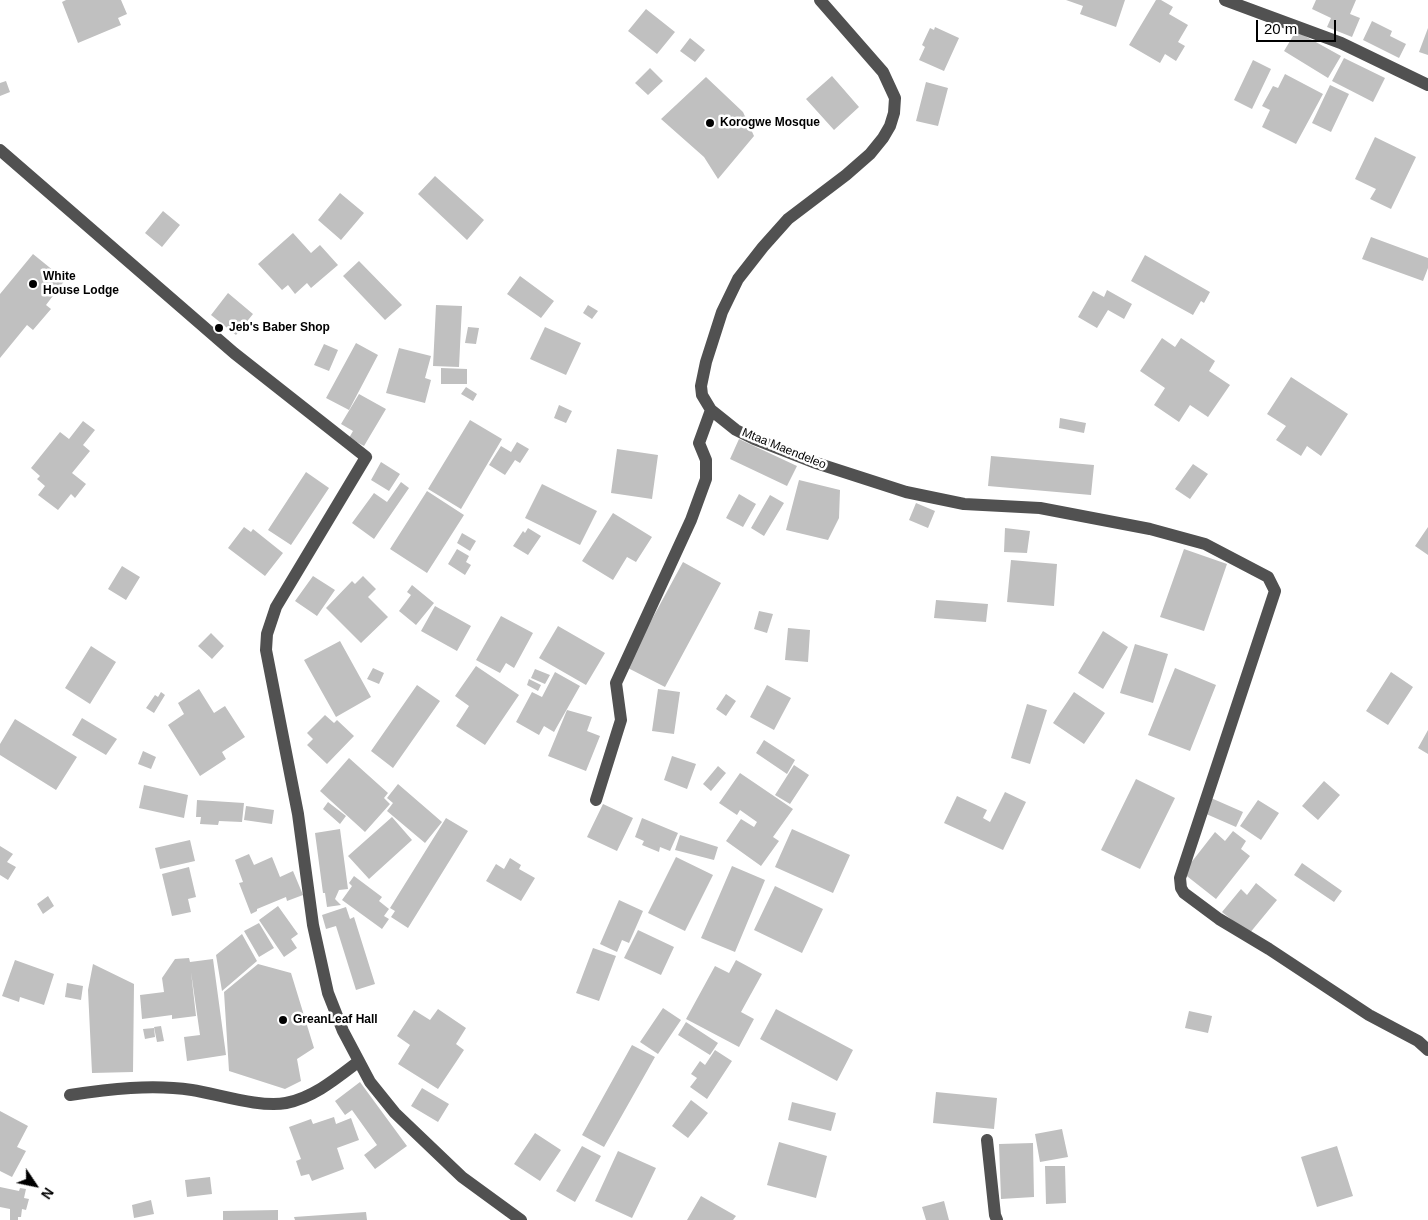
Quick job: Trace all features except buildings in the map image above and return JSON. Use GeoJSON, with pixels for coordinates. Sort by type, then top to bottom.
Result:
{"type":"FeatureCollection","features":[{"type":"Feature","properties":{"kind":"street"},"geometry":{"type":"LineString","coordinates":[[596,800],[621,720],[616,683],[691,520],[706,479],[706,460],[699,443],[710,410],[702,395],[701,386],[706,362],[722,312],[738,279],[763,247],[788,219],[846,175],[870,154],[883,138],[890,126],[894,113],[895,98],[883,72],[820,0]]}},
{"type":"Feature","properties":{"kind":"street"},"geometry":{"type":"LineString","coordinates":[[1225,0],[1341,43],[1428,85]]}},
{"type":"Feature","properties":{"kind":"street"},"geometry":{"type":"LineString","coordinates":[[0,150],[234,353],[366,457],[276,607],[266,634],[266,650],[298,814],[313,925],[328,993],[343,1031],[370,1082],[395,1114],[462,1177],[521,1220]]}},
{"type":"Feature","properties":{"kind":"street","name":"Mtaa Maendeleo"},"geometry":{"type":"LineString","coordinates":[[710,410],[736,430],[754,439],[813,462],[906,492],[964,504],[1040,508],[1150,529],[1205,544],[1268,577],[1275,590],[1180,878],[1181,888],[1190,898],[1219,919],[1270,949],[1369,1015],[1418,1041],[1428,1050]]}},
{"type":"Feature","properties":{"kind":"street"},"geometry":{"type":"LineString","coordinates":[[70,1095],[99,1090],[175,1089],[260,1102],[286,1103],[312,1093],[334,1080],[358,1062]]}},
{"type":"Feature","properties":{"kind":"street"},"geometry":{"type":"LineString","coordinates":[[987,1140],[997,1220]]}},
{"type":"Feature","properties":{"kind":"place","name":"Korogwe Mosque"},"geometry":{"type":"Point","coordinates":[710,123]}},
{"type":"Feature","properties":{"kind":"place","name":"White House Lodge"},"geometry":{"type":"Point","coordinates":[33,284]}},
{"type":"Feature","properties":{"kind":"place","name":"Jeb's Baber Shop"},"geometry":{"type":"Point","coordinates":[219,328]}},
{"type":"Feature","properties":{"kind":"place","name":"GreanLeaf Hall"},"geometry":{"type":"Point","coordinates":[283,1020]}}]}
